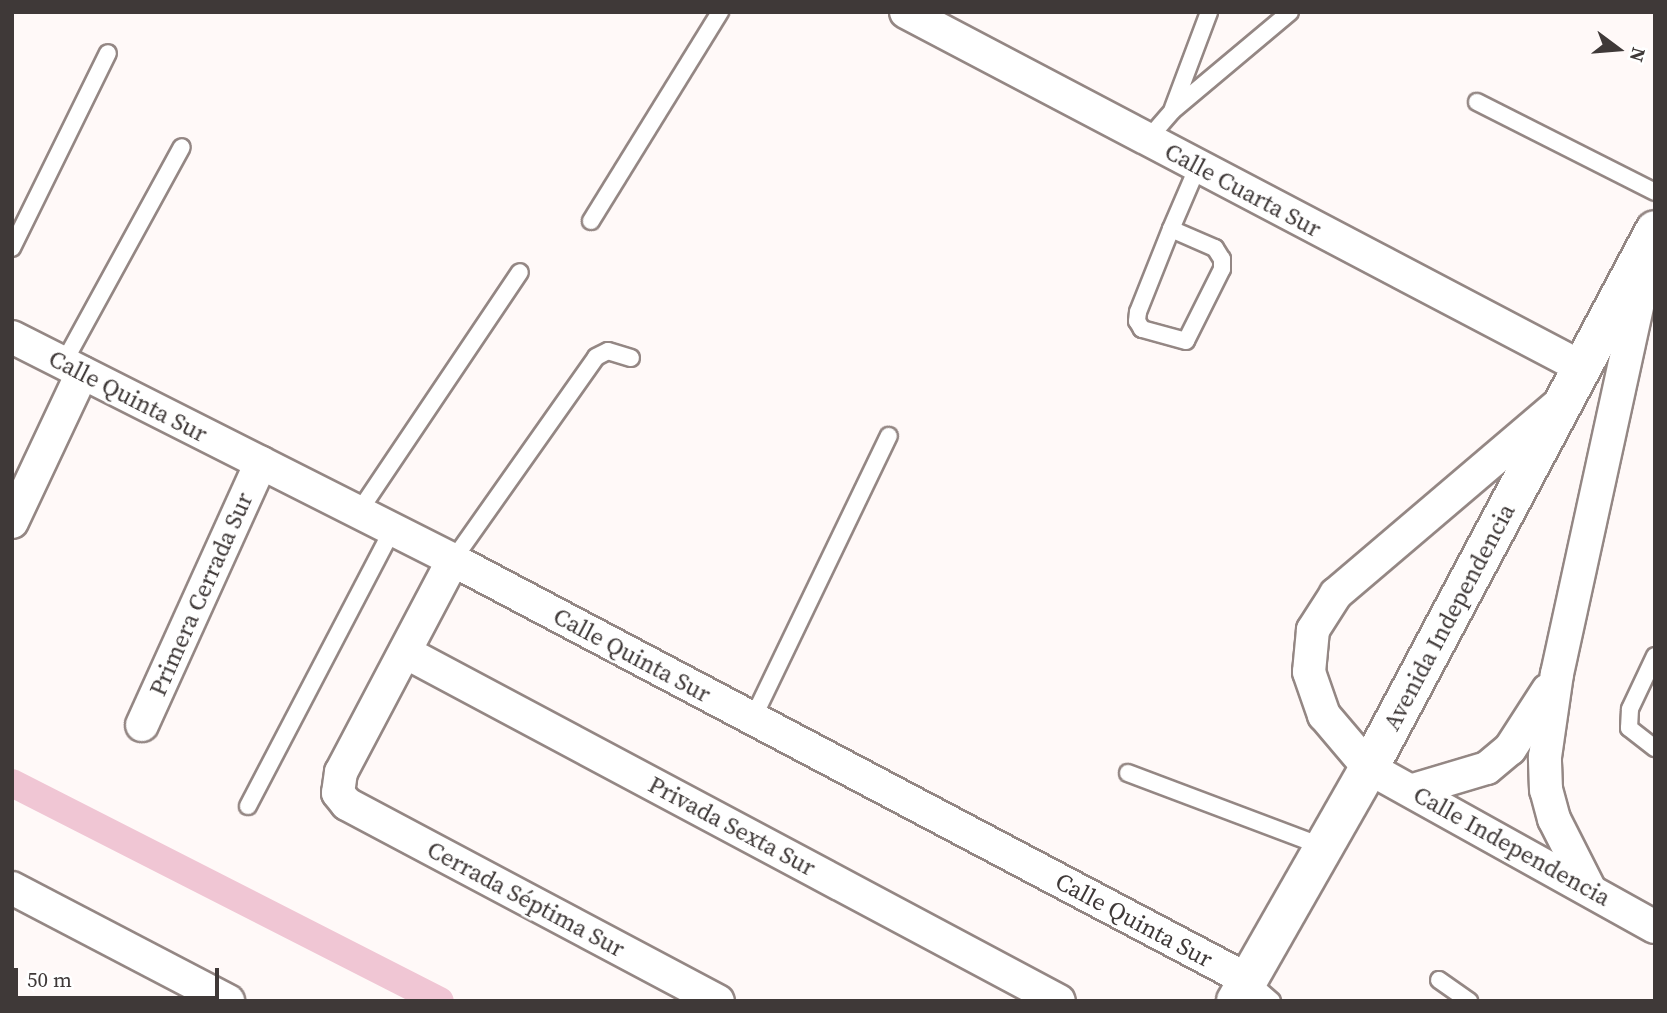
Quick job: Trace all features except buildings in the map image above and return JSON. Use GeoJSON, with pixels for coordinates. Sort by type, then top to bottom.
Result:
{"type":"FeatureCollection","features":[{"type":"Feature","properties":{"kind":"main road","name":"Avenida Independencia"},"geometry":{"type":"LineString","coordinates":[[1252,994],[1324,847],[1369,768],[1654,231]]}},
{"type":"Feature","properties":{"kind":"street","name":"Calle Cuarta Sur"},"geometry":{"type":"LineString","coordinates":[[906,12],[1198,166],[1572,383]]}},
{"type":"Feature","properties":{"kind":"street"},"geometry":{"type":"LineString","coordinates":[[1589,887],[1554,819],[1546,790],[1545,757],[1556,674],[1654,231]]}},
{"type":"Feature","properties":{"kind":"street","name":"Calle Quinta Sur"},"geometry":{"type":"LineString","coordinates":[[12,337],[453,560],[753,718],[1252,994]]}},
{"type":"Feature","properties":{"kind":"street"},"geometry":{"type":"LineString","coordinates":[[12,522],[73,368]]}},
{"type":"Feature","properties":{"kind":"street"},"geometry":{"type":"LineString","coordinates":[[1369,768],[1324,715],[1310,672],[1313,630],[1336,594],[1572,383]]}},
{"type":"Feature","properties":{"kind":"street","name":"Primera Cerrada Sur"},"geometry":{"type":"LineString","coordinates":[[142,725],[261,463]]}},
{"type":"Feature","properties":{"kind":"street"},"geometry":{"type":"LineString","coordinates":[[405,652],[453,560]]}},
{"type":"Feature","properties":{"kind":"street","name":"Cerrada Séptima Sur"},"geometry":{"type":"LineString","coordinates":[[405,652],[341,772],[338,793],[347,803],[718,1001]]}},
{"type":"Feature","properties":{"kind":"street","name":"Privada Sexta Sur"},"geometry":{"type":"LineString","coordinates":[[405,652],[1059,1001]]}},
{"type":"Feature","properties":{"kind":"street"},"geometry":{"type":"LineString","coordinates":[[1413,790],[1494,761],[1535,716],[1556,674]]}},
{"type":"Feature","properties":{"kind":"street","name":"Calle Independencia"},"geometry":{"type":"LineString","coordinates":[[1369,768],[1589,887],[1655,927]]}},
{"type":"Feature","properties":{"kind":"street"},"geometry":{"type":"LineString","coordinates":[[12,888],[228,1001]]}},
{"type":"Feature","properties":{"kind":"lane"},"geometry":{"type":"LineString","coordinates":[[591,221],[720,12]]}},
{"type":"Feature","properties":{"kind":"lane"},"geometry":{"type":"LineString","coordinates":[[1172,111],[1209,12]]}},
{"type":"Feature","properties":{"kind":"lane"},"geometry":{"type":"LineString","coordinates":[[1148,139],[1172,111],[1290,12]]}},
{"type":"Feature","properties":{"kind":"lane"},"geometry":{"type":"LineString","coordinates":[[12,248],[108,53]]}},
{"type":"Feature","properties":{"kind":"lane"},"geometry":{"type":"LineString","coordinates":[[1477,103],[1655,192]]}},
{"type":"Feature","properties":{"kind":"lane"},"geometry":{"type":"LineString","coordinates":[[73,368],[183,147]]}},
{"type":"Feature","properties":{"kind":"lane"},"geometry":{"type":"LineString","coordinates":[[1171,229],[1215,248],[1222,259],[1216,281],[1186,341],[1142,329],[1137,321],[1171,229],[1198,166]]}},
{"type":"Feature","properties":{"kind":"lane"},"geometry":{"type":"LineString","coordinates":[[358,513],[520,272]]}},
{"type":"Feature","properties":{"kind":"lane"},"geometry":{"type":"LineString","coordinates":[[453,560],[596,358],[608,351],[631,358]]}},
{"type":"Feature","properties":{"kind":"lane"},"geometry":{"type":"LineString","coordinates":[[753,718],[889,436]]}},
{"type":"Feature","properties":{"kind":"lane"},"geometry":{"type":"LineString","coordinates":[[248,806],[392,530]]}},
{"type":"Feature","properties":{"kind":"lane"},"geometry":{"type":"LineString","coordinates":[[1655,656],[1630,709],[1629,728],[1655,748]]}},
{"type":"Feature","properties":{"kind":"lane"},"geometry":{"type":"LineString","coordinates":[[1128,773],[1324,847]]}},
{"type":"Feature","properties":{"kind":"lane"},"geometry":{"type":"LineString","coordinates":[[1439,980],[1469,1001]]}},
{"type":"Feature","properties":{"kind":"waterway"},"geometry":{"type":"LineString","coordinates":[[12,783],[440,1001]]}}]}
